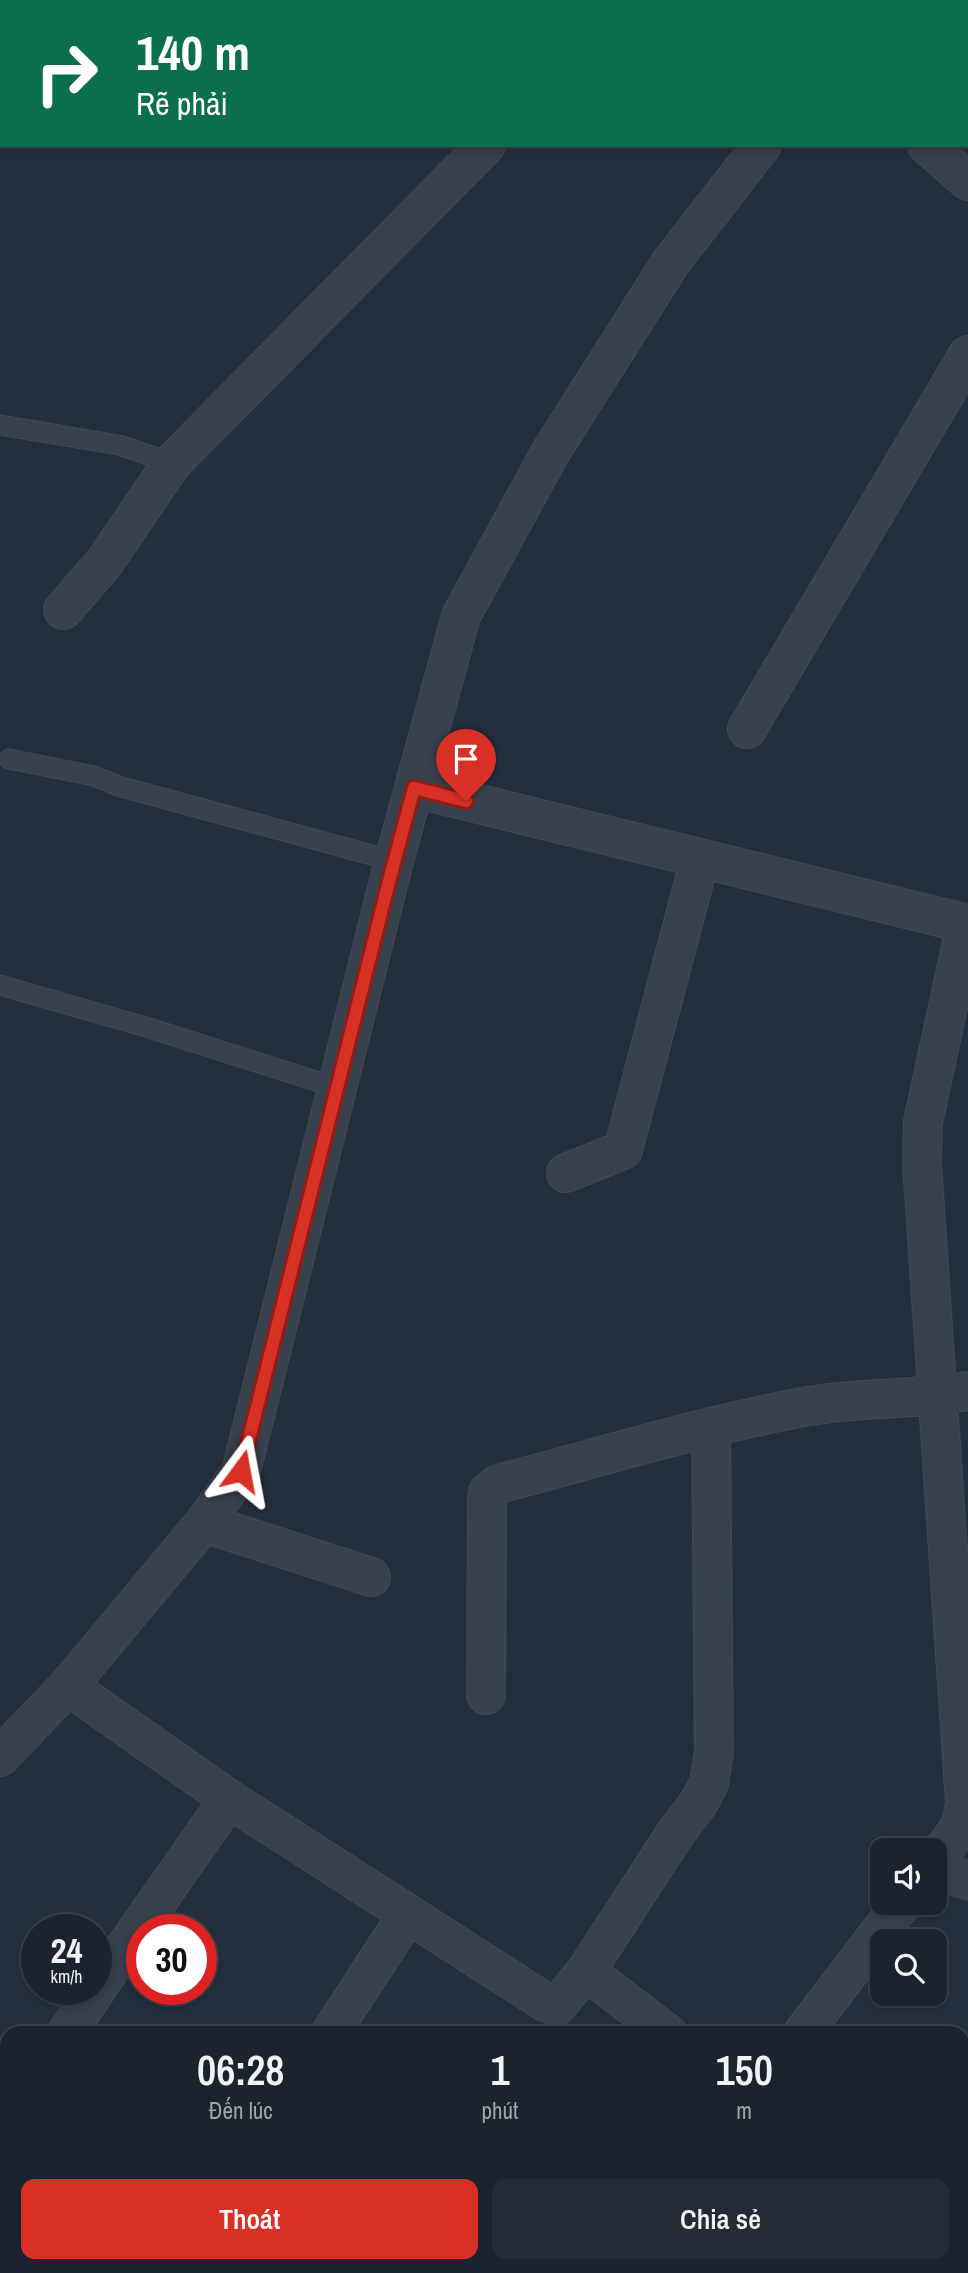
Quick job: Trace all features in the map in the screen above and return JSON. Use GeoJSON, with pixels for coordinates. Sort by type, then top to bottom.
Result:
{"type":"FeatureCollection","features":[{"type":"Feature","properties":{"kind":"street"},"geometry":{"type":"LineString","coordinates":[[63,610],[104,563],[172,463],[484,147]]}},
{"type":"Feature","properties":{"kind":"street"},"geometry":{"type":"LineString","coordinates":[[0,1757],[68,1686],[204,1523],[241,1471],[394,861],[461,616],[550,453],[671,262],[760,147]]}},
{"type":"Feature","properties":{"kind":"street"},"geometry":{"type":"LineString","coordinates":[[929,147],[968,181]]}},
{"type":"Feature","properties":{"kind":"street"},"geometry":{"type":"LineString","coordinates":[[747,729],[968,355]]}},
{"type":"Feature","properties":{"kind":"street"},"geometry":{"type":"LineString","coordinates":[[414,788],[967,924],[923,1122],[922,1164],[953,1393],[965,1802],[964,1819],[947,1845]]}},
{"type":"Feature","properties":{"kind":"street"},"geometry":{"type":"LineString","coordinates":[[566,1173],[623,1150],[700,859]]}},
{"type":"Feature","properties":{"kind":"street"},"geometry":{"type":"LineString","coordinates":[[486,1695],[488,1492],[498,1484],[711,1427],[811,1406],[953,1393]]}},
{"type":"Feature","properties":{"kind":"street"},"geometry":{"type":"LineString","coordinates":[[68,1686],[229,1799],[545,2002],[557,2006],[586,1971],[677,1831],[698,1804],[709,1783],[714,1752],[711,1427]]}},
{"type":"Feature","properties":{"kind":"street"},"geometry":{"type":"LineString","coordinates":[[204,1523],[371,1577]]}},
{"type":"Feature","properties":{"kind":"street"},"geometry":{"type":"LineString","coordinates":[[112,1967],[229,1799]]}},
{"type":"Feature","properties":{"kind":"street"},"geometry":{"type":"LineString","coordinates":[[947,1874],[968,1880]]}},
{"type":"Feature","properties":{"kind":"street"},"geometry":{"type":"LineString","coordinates":[[335,2026],[408,1914]]}},
{"type":"Feature","properties":{"kind":"street"},"geometry":{"type":"LineString","coordinates":[[808,2026],[893,1915]]}},
{"type":"Feature","properties":{"kind":"street"},"geometry":{"type":"LineString","coordinates":[[586,1971],[658,2026]]}},
{"type":"Feature","properties":{"kind":"street"},"geometry":{"type":"LineString","coordinates":[[71,2026],[86,2005]]}},
{"type":"Feature","properties":{"kind":"lane"},"geometry":{"type":"LineString","coordinates":[[0,425],[119,444],[172,463]]}},
{"type":"Feature","properties":{"kind":"lane"},"geometry":{"type":"LineString","coordinates":[[9,760],[94,776],[118,786],[394,861]]}},
{"type":"Feature","properties":{"kind":"lane"},"geometry":{"type":"LineString","coordinates":[[0,985],[146,1027],[338,1088]]}},
{"type":"Feature","properties":{"kind":"route"},"geometry":{"type":"LineString","coordinates":[[241,1471],[414,788],[466,801]]}}]}
